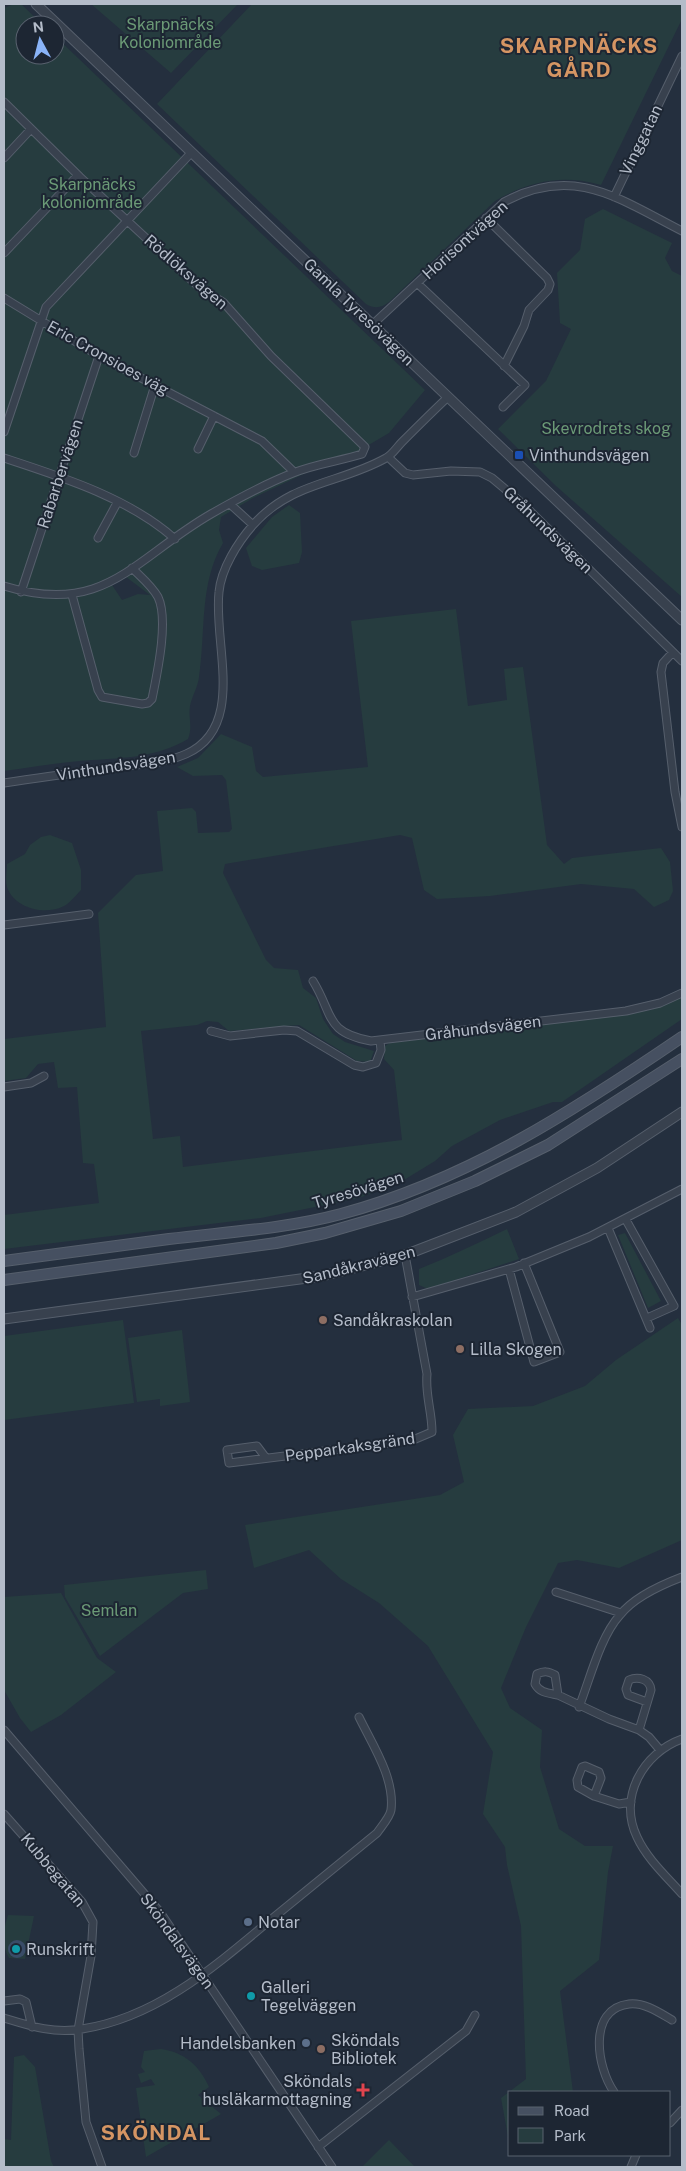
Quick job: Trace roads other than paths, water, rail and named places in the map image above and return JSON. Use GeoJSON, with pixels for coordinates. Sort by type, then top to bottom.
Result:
{"type":"FeatureCollection","features":[{"type":"Feature","properties":{"kind":"main road","name":"Tyresövägen"},"geometry":{"type":"LineString","coordinates":[[4,1261],[278,1226],[363,1207],[429,1184],[525,1138],[583,1104],[682,1037]]}},
{"type":"Feature","properties":{"kind":"main road","name":"Tyresövägen"},"geometry":{"type":"LineString","coordinates":[[4,1280],[276,1243],[325,1233],[401,1211],[476,1181],[548,1146],[682,1059]]}},
{"type":"Feature","properties":{"kind":"street","name":"Gamla Tyresövägen"},"geometry":{"type":"LineString","coordinates":[[36,4],[448,397],[526,474],[620,559],[682,620]]}},
{"type":"Feature","properties":{"kind":"street","name":"Vinggatan"},"geometry":{"type":"LineString","coordinates":[[614,197],[680,65],[682,56]]}},
{"type":"Feature","properties":{"kind":"street","name":"Rödlöksvägen"},"geometry":{"type":"LineString","coordinates":[[4,102],[78,175],[201,289],[223,302],[271,356],[365,447],[362,454],[294,472]]}},
{"type":"Feature","properties":{"kind":"street"},"geometry":{"type":"LineString","coordinates":[[4,158],[31,129]]}},
{"type":"Feature","properties":{"kind":"street"},"geometry":{"type":"LineString","coordinates":[[4,432],[46,307],[191,153]]}},
{"type":"Feature","properties":{"kind":"street"},"geometry":{"type":"LineString","coordinates":[[4,253],[78,175]]}},
{"type":"Feature","properties":{"kind":"street","name":"Horisontvägen"},"geometry":{"type":"LineString","coordinates":[[372,325],[504,202],[524,191],[542,186],[562,184],[582,186],[614,197],[682,231]]}},
{"type":"Feature","properties":{"kind":"street"},"geometry":{"type":"LineString","coordinates":[[486,218],[547,278],[550,284],[548,290],[529,310],[524,326],[504,366]]}},
{"type":"Feature","properties":{"kind":"street"},"geometry":{"type":"LineString","coordinates":[[417,283],[525,385],[503,407]]}},
{"type":"Feature","properties":{"kind":"street","name":"Eric Cronsioes väg"},"geometry":{"type":"LineString","coordinates":[[4,298],[99,356],[262,441],[294,472]]}},
{"type":"Feature","properties":{"kind":"street","name":"Rabarbervägen"},"geometry":{"type":"LineString","coordinates":[[21,592],[99,356]]}},
{"type":"Feature","properties":{"kind":"street"},"geometry":{"type":"LineString","coordinates":[[134,453],[156,385]]}},
{"type":"Feature","properties":{"kind":"street","name":"Vinthundsvägen"},"geometry":{"type":"LineString","coordinates":[[4,783],[171,760],[188,753],[208,738],[219,721],[224,706],[218,633],[218,590],[230,560],[253,525],[286,498],[307,487],[388,458],[448,397]]}},
{"type":"Feature","properties":{"kind":"street"},"geometry":{"type":"LineString","coordinates":[[198,449],[214,416]]}},
{"type":"Feature","properties":{"kind":"street"},"geometry":{"type":"LineString","coordinates":[[4,458],[94,490],[156,522],[175,539]]}},
{"type":"Feature","properties":{"kind":"street","name":"Gråhundsvägen"},"geometry":{"type":"LineString","coordinates":[[388,458],[405,473],[414,475],[451,470],[480,472],[492,478],[523,504],[682,662]]}},
{"type":"Feature","properties":{"kind":"street"},"geometry":{"type":"LineString","coordinates":[[4,586],[21,592],[50,596],[72,595],[104,586],[210,515],[294,472]]}},
{"type":"Feature","properties":{"kind":"street"},"geometry":{"type":"LineString","coordinates":[[98,538],[117,503]]}},
{"type":"Feature","properties":{"kind":"street"},"geometry":{"type":"LineString","coordinates":[[230,504],[253,525]]}},
{"type":"Feature","properties":{"kind":"street"},"geometry":{"type":"LineString","coordinates":[[72,595],[98,690],[102,697],[142,704],[148,703],[152,699],[160,662],[161,607],[150,586],[132,568]]}},
{"type":"Feature","properties":{"kind":"street"},"geometry":{"type":"LineString","coordinates":[[674,652],[663,663],[661,672],[675,792],[682,827]]}},
{"type":"Feature","properties":{"kind":"street"},"geometry":{"type":"LineString","coordinates":[[4,925],[89,914]]}},
{"type":"Feature","properties":{"kind":"street","name":"Gråhundsvägen"},"geometry":{"type":"LineString","coordinates":[[313,981],[322,995],[333,1024],[342,1032],[356,1038],[380,1041],[626,1011],[660,1003],[682,993]]}},
{"type":"Feature","properties":{"kind":"street"},"geometry":{"type":"LineString","coordinates":[[211,1031],[230,1036],[284,1030],[297,1031],[354,1064],[363,1067],[376,1063],[380,1050],[380,1041]]}},
{"type":"Feature","properties":{"kind":"street"},"geometry":{"type":"LineString","coordinates":[[4,1086],[31,1083],[44,1076]]}},
{"type":"Feature","properties":{"kind":"street","name":"Sandåkravägen"},"geometry":{"type":"LineString","coordinates":[[4,1319],[322,1276],[405,1255],[516,1212],[597,1168],[682,1112]]}},
{"type":"Feature","properties":{"kind":"street"},"geometry":{"type":"LineString","coordinates":[[412,1297],[509,1269],[626,1220],[682,1190]]}},
{"type":"Feature","properties":{"kind":"street"},"geometry":{"type":"LineString","coordinates":[[626,1220],[674,1306],[647,1318]]}},
{"type":"Feature","properties":{"kind":"street"},"geometry":{"type":"LineString","coordinates":[[608,1228],[650,1328]]}},
{"type":"Feature","properties":{"kind":"street","name":"Pepparkaksgränd"},"geometry":{"type":"LineString","coordinates":[[266,1458],[257,1446],[226,1450],[229,1463],[413,1440],[432,1432],[429,1402],[425,1394],[426,1374],[405,1255]]}},
{"type":"Feature","properties":{"kind":"street"},"geometry":{"type":"LineString","coordinates":[[509,1269],[534,1362],[560,1352],[524,1263]]}},
{"type":"Feature","properties":{"kind":"street"},"geometry":{"type":"LineString","coordinates":[[580,1706],[610,1628],[620,1613],[646,1595],[682,1577]]}},
{"type":"Feature","properties":{"kind":"street"},"geometry":{"type":"LineString","coordinates":[[556,1592],[620,1613]]}},
{"type":"Feature","properties":{"kind":"street"},"geometry":{"type":"LineString","coordinates":[[558,1695],[639,1730],[649,1737],[660,1750]]}},
{"type":"Feature","properties":{"kind":"street"},"geometry":{"type":"LineString","coordinates":[[639,1730],[647,1702]]}},
{"type":"Feature","properties":{"kind":"street"},"geometry":{"type":"LineString","coordinates":[[4,2018],[32,2027],[53,2031],[78,2030],[132,2015],[204,1976],[377,1833],[391,1811],[389,1786],[384,1768],[359,1717]]}},
{"type":"Feature","properties":{"kind":"street","name":"Sköndalsvägen"},"geometry":{"type":"LineString","coordinates":[[4,1730],[160,1912],[332,2167]]}},
{"type":"Feature","properties":{"kind":"street"},"geometry":{"type":"LineString","coordinates":[[682,1738],[660,1750],[642,1770],[635,1784],[631,1802],[636,1836],[649,1856],[682,1894]]}},
{"type":"Feature","properties":{"kind":"street"},"geometry":{"type":"LineString","coordinates":[[594,1796],[619,1804],[631,1802]]}},
{"type":"Feature","properties":{"kind":"street","name":"Kubbegatan"},"geometry":{"type":"LineString","coordinates":[[4,1814],[82,1902],[93,1922],[91,1956],[78,2030],[81,2088],[86,2122],[102,2167]]}},
{"type":"Feature","properties":{"kind":"street"},"geometry":{"type":"LineString","coordinates":[[4,2001],[20,1999],[26,2002],[32,2027]]}},
{"type":"Feature","properties":{"kind":"street"},"geometry":{"type":"LineString","coordinates":[[613,2091],[606,2081],[598,2049],[601,2032],[608,2015],[619,2006],[630,2004],[651,2008],[672,2020]]}},
{"type":"Feature","properties":{"kind":"street"},"geometry":{"type":"LineString","coordinates":[[318,2147],[466,2031],[475,2015]]}},
{"type":"Feature","properties":{"kind":"street"},"geometry":{"type":"LineString","coordinates":[[671,2122],[682,2110]]}},
{"type":"Feature","properties":{"kind":"water"},"geometry":{"type":"Polygon","coordinates":[[[17,1940],[23,1943],[26,1949],[23,1955],[17,1958],[11,1955],[8,1949],[11,1943],[17,1940]]]}},
{"type":"Feature","properties":{"kind":"place","name":"Vinthundsvägen"},"geometry":{"type":"Point","coordinates":[519,455]}},
{"type":"Feature","properties":{"kind":"place","name":"Sandåkraskolan"},"geometry":{"type":"Point","coordinates":[323,1320]}},
{"type":"Feature","properties":{"kind":"place","name":"Lilla Skogen"},"geometry":{"type":"Point","coordinates":[460,1349]}},
{"type":"Feature","properties":{"kind":"place","name":"Notar"},"geometry":{"type":"Point","coordinates":[248,1922]}},
{"type":"Feature","properties":{"kind":"place","name":"Runskrift"},"geometry":{"type":"Point","coordinates":[16,1949]}},
{"type":"Feature","properties":{"kind":"place","name":"Galleri Tegelväggen"},"geometry":{"type":"Point","coordinates":[251,1996]}},
{"type":"Feature","properties":{"kind":"place","name":"Handelsbanken"},"geometry":{"type":"Point","coordinates":[306,2043]}},
{"type":"Feature","properties":{"kind":"place","name":"Sköndals Bibliotek"},"geometry":{"type":"Point","coordinates":[321,2049]}},
{"type":"Feature","properties":{"kind":"place","name":"Sköndals husläkarmottagning"},"geometry":{"type":"Point","coordinates":[363,2090]}},
{"type":"Feature","properties":{"kind":"district","name":"SKARPNÄCKS GÅRD"},"geometry":{"type":"Point","coordinates":[579,57]}},
{"type":"Feature","properties":{"kind":"district","name":"SKÖNDAL"},"geometry":{"type":"Point","coordinates":[156,2132]}},
{"type":"Feature","properties":{"kind":"park label","name":"Skarpnäcks Koloniområde"},"geometry":{"type":"Point","coordinates":[170,33]}},
{"type":"Feature","properties":{"kind":"park label","name":"Skarpnäcks koloniområde"},"geometry":{"type":"Point","coordinates":[92,193]}},
{"type":"Feature","properties":{"kind":"park label","name":"Skevrodrets skog"},"geometry":{"type":"Point","coordinates":[606,428]}},
{"type":"Feature","properties":{"kind":"park label","name":"Semlan"},"geometry":{"type":"Point","coordinates":[109,1610]}}]}
